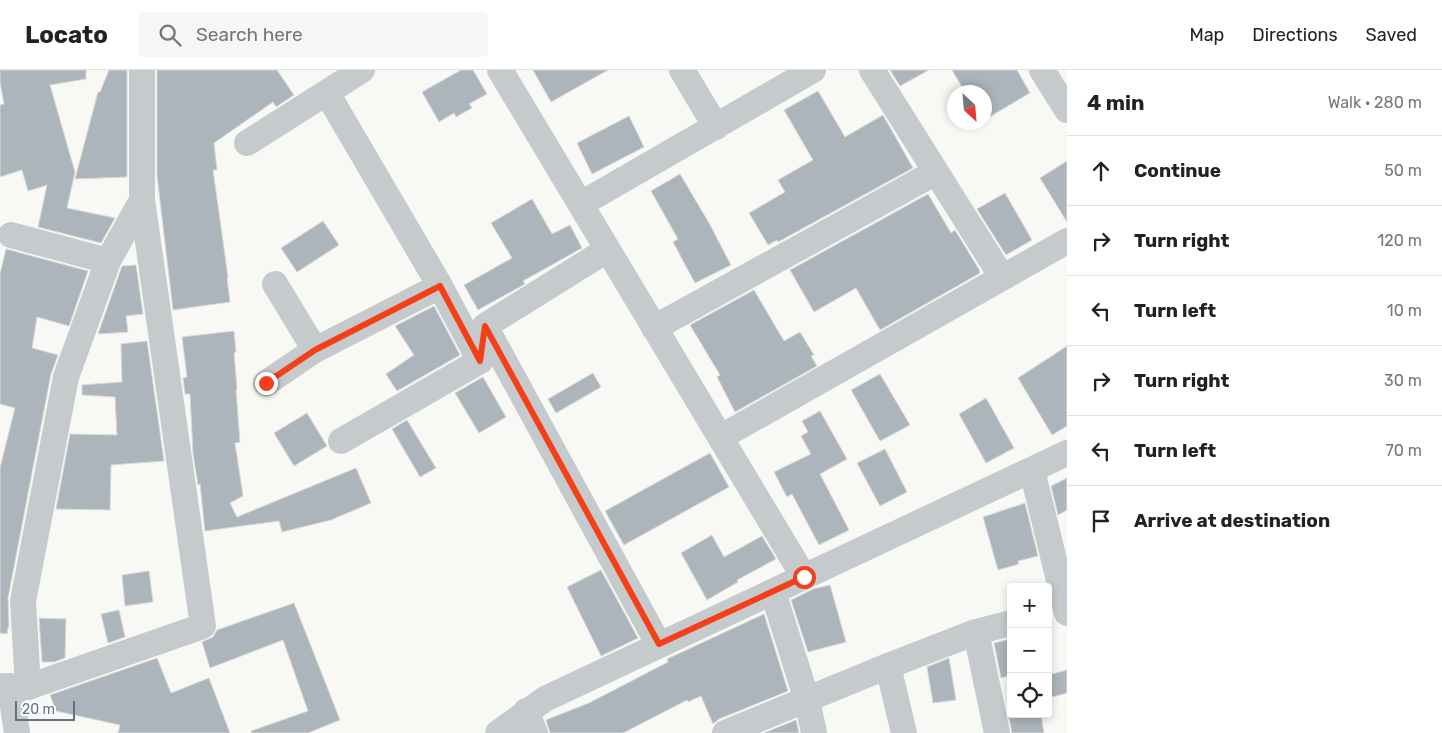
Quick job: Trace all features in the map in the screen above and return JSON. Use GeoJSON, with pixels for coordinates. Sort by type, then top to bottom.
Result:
{"type":"FeatureCollection","features":[{"type":"Feature","properties":{"kind":"street"},"geometry":{"type":"LineString","coordinates":[[13,686],[203,626],[142,200],[142,70]]}},
{"type":"Feature","properties":{"kind":"street"},"geometry":{"type":"LineString","coordinates":[[247,143],[362,70]]}},
{"type":"Feature","properties":{"kind":"street"},"geometry":{"type":"LineString","coordinates":[[500,70],[804,577]]}},
{"type":"Feature","properties":{"kind":"street"},"geometry":{"type":"LineString","coordinates":[[682,70],[716,126]]}},
{"type":"Feature","properties":{"kind":"street"},"geometry":{"type":"LineString","coordinates":[[581,204],[813,70]]}},
{"type":"Feature","properties":{"kind":"street"},"geometry":{"type":"LineString","coordinates":[[872,70],[1002,277]]}},
{"type":"Feature","properties":{"kind":"street"},"geometry":{"type":"LineString","coordinates":[[1042,70],[1067,110]]}},
{"type":"Feature","properties":{"kind":"street"},"geometry":{"type":"LineString","coordinates":[[327,93],[440,286],[480,361]]}},
{"type":"Feature","properties":{"kind":"street"},"geometry":{"type":"LineString","coordinates":[[654,328],[936,172]]}},
{"type":"Feature","properties":{"kind":"street"},"geometry":{"type":"LineString","coordinates":[[17,733],[13,686],[23,601],[66,377],[108,261],[142,200]]}},
{"type":"Feature","properties":{"kind":"street"},"geometry":{"type":"LineString","coordinates":[[11,235],[108,261]]}},
{"type":"Feature","properties":{"kind":"street"},"geometry":{"type":"LineString","coordinates":[[721,437],[1067,240]]}},
{"type":"Feature","properties":{"kind":"street"},"geometry":{"type":"LineString","coordinates":[[485,326],[608,250]]}},
{"type":"Feature","properties":{"kind":"street"},"geometry":{"type":"LineString","coordinates":[[275,284],[315,350]]}},
{"type":"Feature","properties":{"kind":"street"},"geometry":{"type":"LineString","coordinates":[[266,383],[315,350],[440,286]]}},
{"type":"Feature","properties":{"kind":"street"},"geometry":{"type":"LineString","coordinates":[[480,361],[485,326]]}},
{"type":"Feature","properties":{"kind":"street"},"geometry":{"type":"LineString","coordinates":[[485,326],[659,644]]}},
{"type":"Feature","properties":{"kind":"street"},"geometry":{"type":"LineString","coordinates":[[341,442],[480,361]]}},
{"type":"Feature","properties":{"kind":"street"},"geometry":{"type":"LineString","coordinates":[[498,733],[531,722],[545,699],[1067,454]]}},
{"type":"Feature","properties":{"kind":"street"},"geometry":{"type":"LineString","coordinates":[[1032,470],[1062,611]]}},
{"type":"Feature","properties":{"kind":"street"},"geometry":{"type":"LineString","coordinates":[[773,592],[807,700],[814,733]]}},
{"type":"Feature","properties":{"kind":"street"},"geometry":{"type":"LineString","coordinates":[[725,733],[888,666],[976,632],[1007,624]]}},
{"type":"Feature","properties":{"kind":"street"},"geometry":{"type":"LineString","coordinates":[[976,632],[997,733]]}},
{"type":"Feature","properties":{"kind":"street"},"geometry":{"type":"LineString","coordinates":[[888,666],[904,733]]}},
{"type":"Feature","properties":{"kind":"building"},"geometry":{"type":"Polygon","coordinates":[[[0,70],[86,70],[86,79],[50,85],[75,172],[67,208],[115,218],[101,243],[38,227],[47,185],[28,191],[22,170],[0,177],[0,105],[4,104],[0,70]]]}},
{"type":"Feature","properties":{"kind":"building"},"geometry":{"type":"Polygon","coordinates":[[[109,70],[127,70],[127,177],[75,179],[98,92],[100,92],[109,70]]]}},
{"type":"Feature","properties":{"kind":"building"},"geometry":{"type":"Polygon","coordinates":[[[157,70],[277,70],[294,95],[276,107],[273,102],[214,143],[217,170],[213,170],[230,302],[173,310],[157,176],[157,70]]]}},
{"type":"Feature","properties":{"kind":"building"},"geometry":{"type":"Polygon","coordinates":[[[461,70],[473,70],[487,94],[469,104],[472,108],[456,117],[454,113],[439,122],[422,92],[461,70]]]}},
{"type":"Feature","properties":{"kind":"building"},"geometry":{"type":"Polygon","coordinates":[[[533,70],[608,70],[551,102],[533,70]]]}},
{"type":"Feature","properties":{"kind":"building"},"geometry":{"type":"Polygon","coordinates":[[[890,70],[929,70],[900,86],[890,70]]]}},
{"type":"Feature","properties":{"kind":"building"},"geometry":{"type":"Polygon","coordinates":[[[952,70],[1017,70],[1030,93],[992,115],[992,85],[961,85],[952,70]]]}},
{"type":"Feature","properties":{"kind":"building"},"geometry":{"type":"Polygon","coordinates":[[[818,91],[845,137],[883,115],[913,168],[778,242],[777,240],[768,245],[749,213],[785,192],[778,180],[813,160],[784,110],[818,91]]]}},
{"type":"Feature","properties":{"kind":"building"},"geometry":{"type":"Polygon","coordinates":[[[629,116],[644,147],[592,174],[577,143],[629,116]]]}},
{"type":"Feature","properties":{"kind":"building"},"geometry":{"type":"Polygon","coordinates":[[[1067,161],[1067,222],[1040,178],[1067,161]]]}},
{"type":"Feature","properties":{"kind":"building"},"geometry":{"type":"Polygon","coordinates":[[[680,174],[731,265],[695,283],[673,242],[678,239],[651,191],[680,174]]]}},
{"type":"Feature","properties":{"kind":"building"},"geometry":{"type":"Polygon","coordinates":[[[1005,193],[1032,240],[1006,255],[977,209],[1005,193]]]}},
{"type":"Feature","properties":{"kind":"building"},"geometry":{"type":"Polygon","coordinates":[[[928,194],[951,233],[955,230],[980,273],[880,330],[856,288],[814,312],[790,270],[928,194]]]}},
{"type":"Feature","properties":{"kind":"building"},"geometry":{"type":"Polygon","coordinates":[[[532,199],[552,234],[570,225],[582,248],[523,281],[525,284],[478,310],[464,285],[512,258],[491,223],[532,199]]]}},
{"type":"Feature","properties":{"kind":"building"},"geometry":{"type":"Polygon","coordinates":[[[323,221],[339,245],[297,272],[281,248],[323,221]]]}},
{"type":"Feature","properties":{"kind":"building"},"geometry":{"type":"Polygon","coordinates":[[[6,249],[88,271],[69,326],[37,317],[32,348],[58,355],[51,374],[8,598],[9,627],[7,634],[0,633],[0,468],[15,408],[0,404],[0,274],[6,249]]]}},
{"type":"Feature","properties":{"kind":"building"},"geometry":{"type":"Polygon","coordinates":[[[136,265],[143,314],[126,316],[128,332],[98,334],[122,266],[136,265]]]}},
{"type":"Feature","properties":{"kind":"building"},"geometry":{"type":"Polygon","coordinates":[[[754,290],[784,341],[800,332],[814,355],[811,356],[817,366],[735,412],[717,377],[720,375],[690,325],[754,290]]]}},
{"type":"Feature","properties":{"kind":"building"},"geometry":{"type":"Polygon","coordinates":[[[434,306],[460,355],[397,391],[386,374],[414,355],[395,326],[434,306]]]}},
{"type":"Feature","properties":{"kind":"building"},"geometry":{"type":"Polygon","coordinates":[[[234,331],[240,442],[235,443],[243,496],[230,503],[237,517],[356,468],[371,503],[331,520],[282,532],[279,521],[205,531],[200,484],[198,485],[193,454],[190,394],[185,394],[183,378],[187,377],[182,337],[234,331]]]}},
{"type":"Feature","properties":{"kind":"building"},"geometry":{"type":"Polygon","coordinates":[[[147,341],[164,461],[111,465],[110,510],[56,509],[70,434],[117,435],[115,397],[82,395],[82,385],[122,382],[121,344],[147,341]]]}},
{"type":"Feature","properties":{"kind":"building"},"geometry":{"type":"Polygon","coordinates":[[[1067,346],[1067,426],[1052,435],[1018,378],[1067,346]]]}},
{"type":"Feature","properties":{"kind":"building"},"geometry":{"type":"Polygon","coordinates":[[[593,373],[601,387],[556,413],[548,399],[593,373]]]}},
{"type":"Feature","properties":{"kind":"building"},"geometry":{"type":"Polygon","coordinates":[[[880,374],[910,425],[880,441],[851,390],[880,374]]]}},
{"type":"Feature","properties":{"kind":"building"},"geometry":{"type":"Polygon","coordinates":[[[483,377],[506,417],[479,433],[455,393],[483,377]]]}},
{"type":"Feature","properties":{"kind":"building"},"geometry":{"type":"Polygon","coordinates":[[[986,398],[1014,448],[986,463],[959,414],[986,398]]]}},
{"type":"Feature","properties":{"kind":"building"},"geometry":{"type":"Polygon","coordinates":[[[820,411],[847,459],[820,474],[849,530],[819,545],[792,494],[787,497],[774,472],[811,454],[801,436],[808,432],[802,421],[820,411]]]}},
{"type":"Feature","properties":{"kind":"building"},"geometry":{"type":"Polygon","coordinates":[[[307,413],[327,446],[294,466],[274,433],[307,413]]]}},
{"type":"Feature","properties":{"kind":"building"},"geometry":{"type":"Polygon","coordinates":[[[407,420],[436,468],[420,477],[392,429],[407,420]]]}},
{"type":"Feature","properties":{"kind":"building"},"geometry":{"type":"Polygon","coordinates":[[[885,449],[907,492],[880,506],[857,463],[885,449]]]}},
{"type":"Feature","properties":{"kind":"building"},"geometry":{"type":"Polygon","coordinates":[[[710,453],[729,487],[624,545],[605,511],[710,453]]]}},
{"type":"Feature","properties":{"kind":"building"},"geometry":{"type":"Polygon","coordinates":[[[1067,478],[1067,510],[1058,515],[1051,486],[1067,478]]]}},
{"type":"Feature","properties":{"kind":"building"},"geometry":{"type":"Polygon","coordinates":[[[1025,503],[1038,556],[1018,561],[1019,564],[998,570],[983,517],[1025,503]]]}},
{"type":"Feature","properties":{"kind":"building"},"geometry":{"type":"Polygon","coordinates":[[[712,535],[724,557],[762,536],[776,559],[737,580],[738,582],[707,600],[681,553],[712,535]]]}},
{"type":"Feature","properties":{"kind":"building"},"geometry":{"type":"Polygon","coordinates":[[[601,570],[638,638],[601,656],[567,587],[601,570]]]}},
{"type":"Feature","properties":{"kind":"building"},"geometry":{"type":"Polygon","coordinates":[[[149,571],[153,602],[125,606],[122,575],[149,571]]]}},
{"type":"Feature","properties":{"kind":"building"},"geometry":{"type":"Polygon","coordinates":[[[830,585],[846,642],[808,652],[791,600],[813,589],[830,585]]]}},
{"type":"Feature","properties":{"kind":"building"},"geometry":{"type":"Polygon","coordinates":[[[294,603],[340,720],[308,733],[252,733],[251,731],[308,711],[283,640],[210,668],[202,642],[213,637],[217,630],[294,603]]]}},
{"type":"Feature","properties":{"kind":"building"},"geometry":{"type":"Polygon","coordinates":[[[119,610],[125,637],[108,643],[101,614],[119,610]]]}},
{"type":"Feature","properties":{"kind":"building"},"geometry":{"type":"Polygon","coordinates":[[[764,614],[788,691],[719,719],[713,724],[701,696],[688,702],[687,700],[623,733],[550,733],[546,720],[589,703],[668,662],[667,659],[764,614]]]}},
{"type":"Feature","properties":{"kind":"building"},"geometry":{"type":"Polygon","coordinates":[[[39,618],[66,619],[65,658],[54,662],[42,662],[39,618]]]}},
{"type":"Feature","properties":{"kind":"building"},"geometry":{"type":"Polygon","coordinates":[[[1007,640],[1007,676],[1001,678],[994,643],[1007,640]]]}},
{"type":"Feature","properties":{"kind":"building"},"geometry":{"type":"Polygon","coordinates":[[[157,658],[171,693],[209,678],[230,733],[118,733],[120,725],[56,711],[50,695],[157,658]]]}},
{"type":"Feature","properties":{"kind":"building"},"geometry":{"type":"Polygon","coordinates":[[[949,658],[956,700],[933,703],[927,667],[949,658]]]}},
{"type":"Feature","properties":{"kind":"building"},"geometry":{"type":"Polygon","coordinates":[[[1067,670],[1067,693],[1052,697],[1052,674],[1067,670]]]}},
{"type":"Feature","properties":{"kind":"building"},"geometry":{"type":"Polygon","coordinates":[[[1009,718],[1042,718],[1044,733],[1012,733],[1009,718]]]}},
{"type":"Feature","properties":{"kind":"building"},"geometry":{"type":"Polygon","coordinates":[[[796,720],[799,733],[764,733],[796,720]]]}},
{"type":"Feature","properties":{"kind":"route"},"geometry":{"type":"LineString","coordinates":[[266,383],[315,350],[440,286],[480,361],[485,326],[659,644],[804,577]]}}]}
